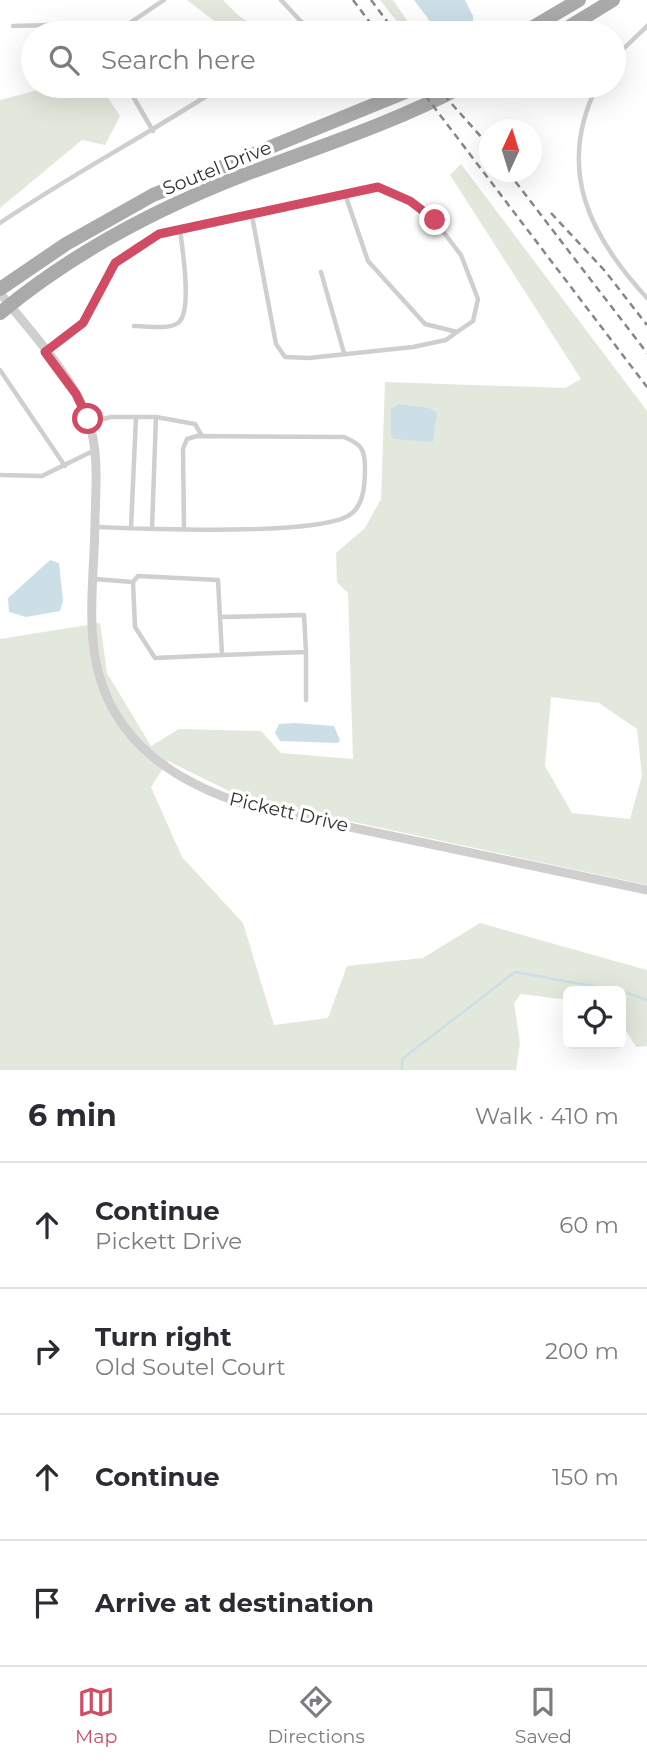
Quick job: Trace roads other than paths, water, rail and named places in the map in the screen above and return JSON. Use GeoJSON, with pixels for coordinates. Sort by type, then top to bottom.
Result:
{"type":"FeatureCollection","features":[{"type":"Feature","properties":{"kind":"main road"},"geometry":{"type":"LineString","coordinates":[[543,21],[579,0]]}},
{"type":"Feature","properties":{"kind":"main road"},"geometry":{"type":"LineString","coordinates":[[579,21],[613,0]]}},
{"type":"Feature","properties":{"kind":"main road","name":"Soutel Drive"},"geometry":{"type":"LineString","coordinates":[[0,291],[66,244],[153,195],[392,98]]}},
{"type":"Feature","properties":{"kind":"main road","name":"Soutel Drive"},"geometry":{"type":"LineString","coordinates":[[5,309],[85,254],[160,212],[240,176],[313,151],[438,98]]}},
{"type":"Feature","properties":{"kind":"street","name":"Pickett Drive"},"geometry":{"type":"LineString","coordinates":[[0,291],[5,309],[45,352],[76,394],[89,423],[94,451],[96,664],[113,709],[152,759],[202,789],[250,806],[647,890]]}},
{"type":"Feature","properties":{"kind":"lane"},"geometry":{"type":"LineString","coordinates":[[133,21],[164,0]]}},
{"type":"Feature","properties":{"kind":"lane"},"geometry":{"type":"LineString","coordinates":[[281,0],[301,21]]}},
{"type":"Feature","properties":{"kind":"lane"},"geometry":{"type":"LineString","coordinates":[[13,26],[21,26]]}},
{"type":"Feature","properties":{"kind":"lane"},"geometry":{"type":"LineString","coordinates":[[626,46],[647,26]]}},
{"type":"Feature","properties":{"kind":"lane"},"geometry":{"type":"LineString","coordinates":[[134,98],[153,131]]}},
{"type":"Feature","properties":{"kind":"lane"},"geometry":{"type":"LineString","coordinates":[[0,223],[55,186],[153,131],[204,98]]}},
{"type":"Feature","properties":{"kind":"lane"},"geometry":{"type":"LineString","coordinates":[[592,98],[583,118],[579,142],[579,173],[585,203],[606,249],[647,298]]}},
{"type":"Feature","properties":{"kind":"lane"},"geometry":{"type":"LineString","coordinates":[[45,352],[83,323],[115,263],[159,234],[378,187],[410,201],[435,220],[461,255],[478,299],[473,321],[446,340],[413,347],[309,358],[285,357],[276,344],[252,216]]}},
{"type":"Feature","properties":{"kind":"lane"},"geometry":{"type":"LineString","coordinates":[[345,194],[368,261],[425,324],[457,331]]}},
{"type":"Feature","properties":{"kind":"lane"},"geometry":{"type":"LineString","coordinates":[[134,326],[169,326],[179,322],[184,313],[185,269],[180,230]]}},
{"type":"Feature","properties":{"kind":"lane"},"geometry":{"type":"LineString","coordinates":[[321,272],[344,353]]}},
{"type":"Feature","properties":{"kind":"lane"},"geometry":{"type":"LineString","coordinates":[[0,370],[65,466]]}},
{"type":"Feature","properties":{"kind":"lane"},"geometry":{"type":"LineString","coordinates":[[89,423],[111,417],[156,417],[195,424],[202,436]]}},
{"type":"Feature","properties":{"kind":"lane"},"geometry":{"type":"LineString","coordinates":[[131,528],[136,417]]}},
{"type":"Feature","properties":{"kind":"lane"},"geometry":{"type":"LineString","coordinates":[[152,529],[156,417]]}},
{"type":"Feature","properties":{"kind":"lane"},"geometry":{"type":"LineString","coordinates":[[95,527],[152,529],[316,524],[347,517],[357,509],[362,497],[365,451],[359,443],[344,437],[202,436],[187,439],[183,449],[184,528]]}},
{"type":"Feature","properties":{"kind":"lane"},"geometry":{"type":"LineString","coordinates":[[0,475],[42,476],[94,451]]}},
{"type":"Feature","properties":{"kind":"lane"},"geometry":{"type":"LineString","coordinates":[[222,655],[218,580],[138,576],[133,582],[135,627],[155,658],[306,652]]}},
{"type":"Feature","properties":{"kind":"lane"},"geometry":{"type":"LineString","coordinates":[[94,579],[133,582]]}},
{"type":"Feature","properties":{"kind":"lane"},"geometry":{"type":"LineString","coordinates":[[220,617],[304,615],[306,700]]}},
{"type":"Feature","properties":{"kind":"waterway"},"geometry":{"type":"LineString","coordinates":[[402,1070],[402,1059],[515,972],[592,986]]}},
{"type":"Feature","properties":{"kind":"waterway"},"geometry":{"type":"LineString","coordinates":[[626,993],[647,1000]]}},
{"type":"Feature","properties":{"kind":"railway"},"geometry":{"type":"LineString","coordinates":[[353,0],[369,21]]}},
{"type":"Feature","properties":{"kind":"railway"},"geometry":{"type":"LineString","coordinates":[[371,0],[387,21]]}},
{"type":"Feature","properties":{"kind":"railway"},"geometry":{"type":"LineString","coordinates":[[427,98],[647,387]]}},
{"type":"Feature","properties":{"kind":"railway"},"geometry":{"type":"LineString","coordinates":[[447,98],[479,135]]}},
{"type":"Feature","properties":{"kind":"railway"},"geometry":{"type":"LineString","coordinates":[[516,182],[647,353]]}},
{"type":"Feature","properties":{"kind":"railway"},"geometry":{"type":"LineString","coordinates":[[551,213],[605,271],[647,325]]}}]}
